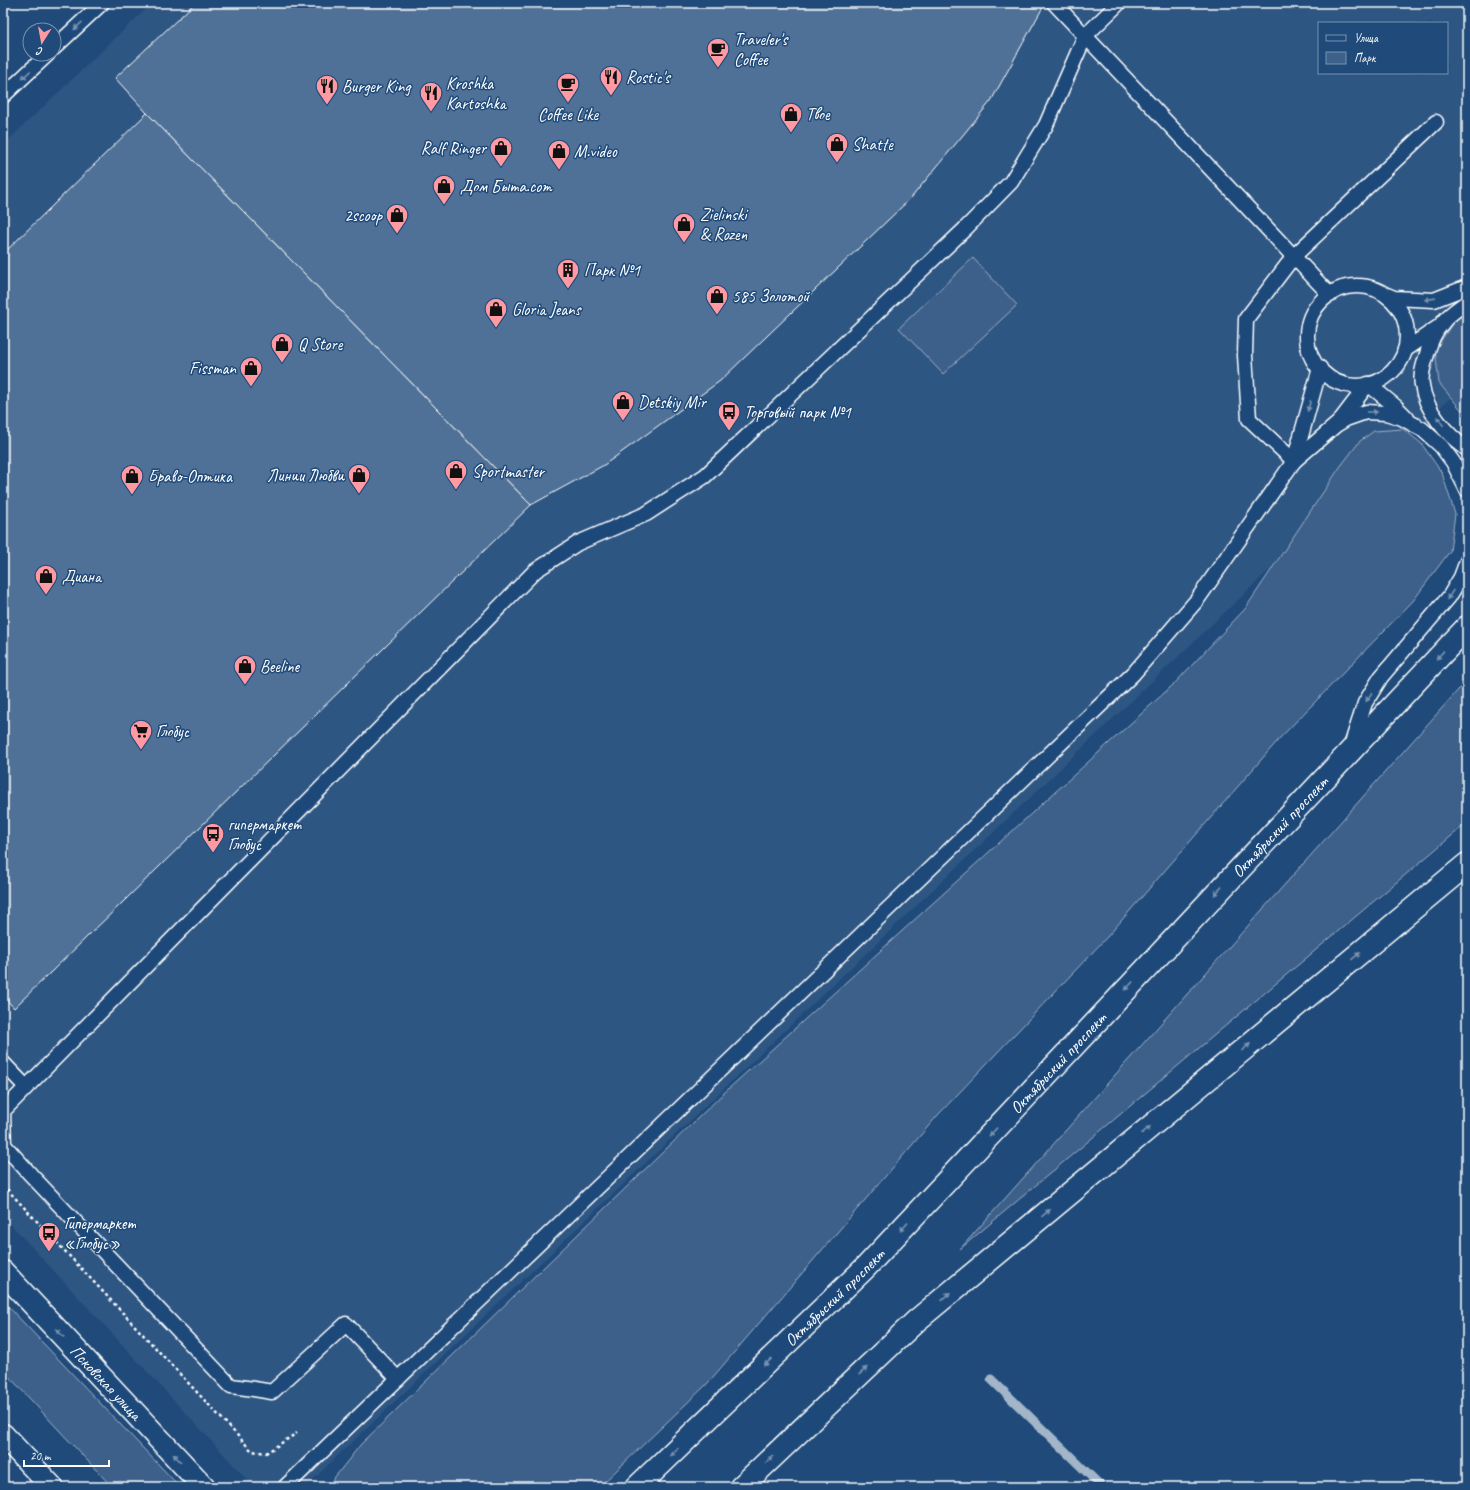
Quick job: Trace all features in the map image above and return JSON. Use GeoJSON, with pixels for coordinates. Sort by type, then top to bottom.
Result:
{"type":"FeatureCollection","features":[{"type":"Feature","properties":{"kind":"main road","name":"Октябрьский проспект"},"geometry":{"type":"LineString","coordinates":[[637,1487],[866,1267],[1467,627]]}},
{"type":"Feature","properties":{"kind":"main road"},"geometry":{"type":"LineString","coordinates":[[741,1487],[916,1321],[1467,864]]}},
{"type":"Feature","properties":{"kind":"main road","name":"Псковская улица"},"geometry":{"type":"LineString","coordinates":[[5,1275],[204,1487]]}},
{"type":"Feature","properties":{"kind":"main road"},"geometry":{"type":"LineString","coordinates":[[3,1435],[52,1487]]}},
{"type":"Feature","properties":{"kind":"lane"},"geometry":{"type":"LineString","coordinates":[[62,40],[102,3]]}},
{"type":"Feature","properties":{"kind":"lane"},"geometry":{"type":"LineString","coordinates":[[1054,3],[1330,295]]}},
{"type":"Feature","properties":{"kind":"lane"},"geometry":{"type":"LineString","coordinates":[[398,1379],[346,1324],[272,1392],[231,1386],[31,1176],[4,1145],[3,1110],[535,571],[578,543],[646,514],[706,476],[965,229],[1011,182],[1042,131],[1085,36],[1120,3]]}},
{"type":"Feature","properties":{"kind":"lane"},"geometry":{"type":"LineString","coordinates":[[3,96],[39,62]]}},
{"type":"Feature","properties":{"kind":"lane"},"geometry":{"type":"LineString","coordinates":[[1294,461],[1249,419],[1245,355],[1246,319],[1294,256],[1436,122]]}},
{"type":"Feature","properties":{"kind":"lane"},"geometry":{"type":"LineString","coordinates":[[1439,327],[1409,347],[1391,372],[1380,380],[1368,384],[1355,385],[1342,383],[1330,377],[1320,368],[1310,353],[1308,341],[1308,329],[1314,311],[1321,302],[1342,288],[1355,286],[1374,289],[1394,298],[1434,300],[1467,286]]}},
{"type":"Feature","properties":{"kind":"lane"},"geometry":{"type":"LineString","coordinates":[[1386,295],[1399,309],[1406,329],[1409,347],[1424,366]]}},
{"type":"Feature","properties":{"kind":"lane"},"geometry":{"type":"LineString","coordinates":[[1467,302],[1444,321],[1434,335],[1429,346],[1421,383],[1426,400],[1441,424],[1458,443],[1467,449]]}},
{"type":"Feature","properties":{"kind":"lane"},"geometry":{"type":"LineString","coordinates":[[1294,461],[1320,368]]}},
{"type":"Feature","properties":{"kind":"lane"},"geometry":{"type":"LineString","coordinates":[[1336,425],[1368,384]]}},
{"type":"Feature","properties":{"kind":"lane"},"geometry":{"type":"LineString","coordinates":[[1368,384],[1441,446],[1453,462],[1467,490]]}},
{"type":"Feature","properties":{"kind":"lane"},"geometry":{"type":"LineString","coordinates":[[285,1487],[1133,674],[1197,600],[1294,461],[1346,418],[1366,412],[1386,413],[1411,422]]}},
{"type":"Feature","properties":{"kind":"lane"},"geometry":{"type":"LineString","coordinates":[[1350,750],[1365,703],[1382,677],[1449,597],[1461,577],[1467,561]]}},
{"type":"Feature","properties":{"kind":"lane"},"geometry":{"type":"LineString","coordinates":[[3,1063],[26,1087]]}},
{"type":"Feature","properties":{"kind":"path"},"geometry":{"type":"LineString","coordinates":[[3,1184],[252,1451],[266,1453],[298,1433]]}},
{"type":"Feature","properties":{"kind":"shaded area"},"geometry":{"type":"Polygon","coordinates":[[[152,3],[1467,3],[1467,382],[305,1487],[254,1487],[3,1216],[3,145],[152,3]]]}},
{"type":"Feature","properties":{"kind":"green space"},"geometry":{"type":"Polygon","coordinates":[[[973,258],[1017,305],[943,374],[899,328],[973,258]]]}},
{"type":"Feature","properties":{"kind":"green space"},"geometry":{"type":"Polygon","coordinates":[[[1467,313],[1467,417],[1439,383],[1435,350],[1454,321],[1467,313]]]}},
{"type":"Feature","properties":{"kind":"green space"},"geometry":{"type":"Polygon","coordinates":[[[1403,429],[1421,443],[1442,473],[1455,514],[1450,551],[1413,601],[1281,737],[1108,936],[938,1115],[707,1384],[599,1487],[327,1487],[361,1444],[726,1091],[1174,684],[1245,609],[1340,467],[1360,441],[1374,431],[1403,429]]]}},
{"type":"Feature","properties":{"kind":"green space"},"geometry":{"type":"Polygon","coordinates":[[[1467,680],[1467,823],[960,1249],[1467,680]]]}},
{"type":"Feature","properties":{"kind":"green space"},"geometry":{"type":"Polygon","coordinates":[[[3,1301],[180,1487],[112,1487],[3,1370],[3,1301]]]}},
{"type":"Feature","properties":{"kind":"building","name":"Парк №1"},"geometry":{"type":"Polygon","coordinates":[[[195,3],[1039,3],[1043,7],[991,101],[911,198],[720,381],[604,465],[531,505],[147,113],[115,78],[195,3]]]}},
{"type":"Feature","properties":{"kind":"building","name":"Глобус"},"geometry":{"type":"Polygon","coordinates":[[[147,113],[531,505],[14,1008],[3,996],[3,254],[147,113]]]}},
{"type":"Feature","properties":{"kind":"waterway"},"geometry":{"type":"LineString","coordinates":[[991,1379],[1102,1487]]}},
{"type":"Feature","properties":{"kind":"place","name":"Traveler's Coffee"},"geometry":{"type":"Point","coordinates":[718,68]}},
{"type":"Feature","properties":{"kind":"place","name":"Rostic's"},"geometry":{"type":"Point","coordinates":[611,96]}},
{"type":"Feature","properties":{"kind":"place","name":"Coffee Like"},"geometry":{"type":"Point","coordinates":[568,104]}},
{"type":"Feature","properties":{"kind":"place","name":"Burger King"},"geometry":{"type":"Point","coordinates":[327,106]}},
{"type":"Feature","properties":{"kind":"place","name":"Kroshka Kartoshka"},"geometry":{"type":"Point","coordinates":[431,112]}},
{"type":"Feature","properties":{"kind":"place","name":"Твое"},"geometry":{"type":"Point","coordinates":[791,134]}},
{"type":"Feature","properties":{"kind":"place","name":"Shatte"},"geometry":{"type":"Point","coordinates":[837,164]}},
{"type":"Feature","properties":{"kind":"place","name":"Ralf Ringer"},"geometry":{"type":"Point","coordinates":[501,168]}},
{"type":"Feature","properties":{"kind":"place","name":"M.video"},"geometry":{"type":"Point","coordinates":[559,170]}},
{"type":"Feature","properties":{"kind":"place","name":"Дом Быта.com"},"geometry":{"type":"Point","coordinates":[444,206]}},
{"type":"Feature","properties":{"kind":"place","name":"2scoop"},"geometry":{"type":"Point","coordinates":[397,234]}},
{"type":"Feature","properties":{"kind":"place","name":"Zielinski & Rozen"},"geometry":{"type":"Point","coordinates":[684,244]}},
{"type":"Feature","properties":{"kind":"place","name":"Парк №1"},"geometry":{"type":"Point","coordinates":[568,290]}},
{"type":"Feature","properties":{"kind":"place","name":"585 Золотой"},"geometry":{"type":"Point","coordinates":[717,316]}},
{"type":"Feature","properties":{"kind":"place","name":"Gloria Jeans"},"geometry":{"type":"Point","coordinates":[496,328]}},
{"type":"Feature","properties":{"kind":"place","name":"Q Store"},"geometry":{"type":"Point","coordinates":[282,364]}},
{"type":"Feature","properties":{"kind":"place","name":"Fissman"},"geometry":{"type":"Point","coordinates":[251,388]}},
{"type":"Feature","properties":{"kind":"place","name":"Detskiy Mir"},"geometry":{"type":"Point","coordinates":[623,422]}},
{"type":"Feature","properties":{"kind":"place","name":"Торговый парк №1"},"geometry":{"type":"Point","coordinates":[729,432]}},
{"type":"Feature","properties":{"kind":"place","name":"Sportmaster"},"geometry":{"type":"Point","coordinates":[456,490]}},
{"type":"Feature","properties":{"kind":"place","name":"Линии Любви"},"geometry":{"type":"Point","coordinates":[359,494]}},
{"type":"Feature","properties":{"kind":"place","name":"Браво-Оптика"},"geometry":{"type":"Point","coordinates":[132,496]}},
{"type":"Feature","properties":{"kind":"place","name":"Диана"},"geometry":{"type":"Point","coordinates":[46,596]}},
{"type":"Feature","properties":{"kind":"place","name":"Beeline"},"geometry":{"type":"Point","coordinates":[245,686]}},
{"type":"Feature","properties":{"kind":"place","name":"Глобус"},"geometry":{"type":"Point","coordinates":[141,750]}},
{"type":"Feature","properties":{"kind":"place","name":"гипермаркет Глобус"},"geometry":{"type":"Point","coordinates":[213,854]}},
{"type":"Feature","properties":{"kind":"place","name":"Гипермаркет «Глобус»"},"geometry":{"type":"Point","coordinates":[49,1252]}}]}
